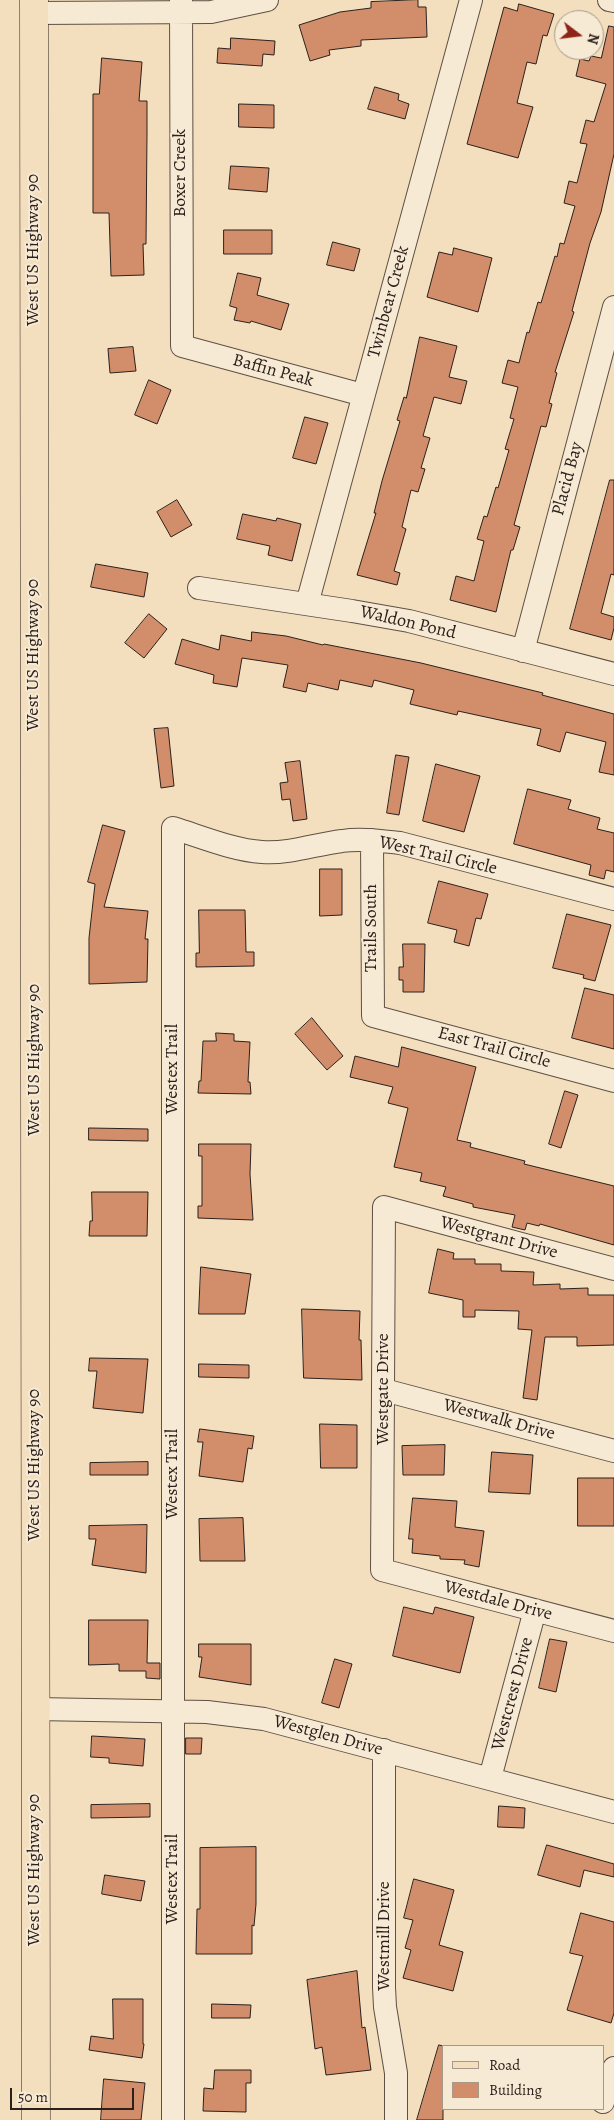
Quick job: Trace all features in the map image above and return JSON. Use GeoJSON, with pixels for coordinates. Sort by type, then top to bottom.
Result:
{"type":"FeatureCollection","features":[{"type":"Feature","properties":{"kind":"main road","name":"West US Highway 90"},"geometry":{"type":"LineString","coordinates":[[34,7],[36,2120]]}},
{"type":"Feature","properties":{"kind":"street"},"geometry":{"type":"LineString","coordinates":[[34,7],[181,6],[210,12],[267,0]]}},
{"type":"Feature","properties":{"kind":"street","name":"Twinbear Creek"},"geometry":{"type":"LineString","coordinates":[[307,604],[471,0]]}},
{"type":"Feature","properties":{"kind":"street"},"geometry":{"type":"LineString","coordinates":[[609,0],[614,1]]}},
{"type":"Feature","properties":{"kind":"street","name":"Boxer Creek"},"geometry":{"type":"LineString","coordinates":[[181,6],[182,346]]}},
{"type":"Feature","properties":{"kind":"street","name":"Placid Bay"},"geometry":{"type":"LineString","coordinates":[[523,651],[614,308]]}},
{"type":"Feature","properties":{"kind":"street","name":"Baffin Peak"},"geometry":{"type":"LineString","coordinates":[[182,346],[363,395]]}},
{"type":"Feature","properties":{"kind":"street","name":"Waldon Pond"},"geometry":{"type":"LineString","coordinates":[[199,588],[409,621],[614,674]]}},
{"type":"Feature","properties":{"kind":"street","name":"West Trail Circle"},"geometry":{"type":"LineString","coordinates":[[173,828],[249,851],[264,852],[302,849],[342,840],[372,840],[400,843],[614,899]]}},
{"type":"Feature","properties":{"kind":"street","name":"Westex Trail"},"geometry":{"type":"LineString","coordinates":[[173,828],[173,2120]]}},
{"type":"Feature","properties":{"kind":"street","name":"Trails South"},"geometry":{"type":"LineString","coordinates":[[372,840],[373,1016]]}},
{"type":"Feature","properties":{"kind":"street","name":"East Trail Circle"},"geometry":{"type":"LineString","coordinates":[[373,1016],[614,1081]]}},
{"type":"Feature","properties":{"kind":"street","name":"Westgrant Drive"},"geometry":{"type":"LineString","coordinates":[[384,1207],[614,1269]]}},
{"type":"Feature","properties":{"kind":"street","name":"Westgate Drive"},"geometry":{"type":"LineString","coordinates":[[382,1570],[384,1207]]}},
{"type":"Feature","properties":{"kind":"street","name":"Westwalk Drive"},"geometry":{"type":"LineString","coordinates":[[384,1390],[614,1451]]}},
{"type":"Feature","properties":{"kind":"street","name":"Westdale Drive"},"geometry":{"type":"LineString","coordinates":[[382,1570],[614,1631]]}},
{"type":"Feature","properties":{"kind":"street","name":"Westcrest Drive"},"geometry":{"type":"LineString","coordinates":[[490,1778],[535,1610]]}},
{"type":"Feature","properties":{"kind":"street","name":"Westglen Drive"},"geometry":{"type":"LineString","coordinates":[[35,1709],[207,1712],[264,1719],[614,1812]]}},
{"type":"Feature","properties":{"kind":"street","name":"Westmill Drive"},"geometry":{"type":"LineString","coordinates":[[384,1750],[384,1987],[385,2007],[396,2073],[396,2120]]}},
{"type":"Feature","properties":{"kind":"street"},"geometry":{"type":"LineString","coordinates":[[604,2099],[614,2068]]}},
{"type":"Feature","properties":{"kind":"building"},"geometry":{"type":"Polygon","coordinates":[[[418,0],[418,7],[426,7],[427,37],[361,40],[361,46],[329,50],[330,55],[310,61],[299,25],[340,12],[371,8],[371,2],[418,0]]]}},
{"type":"Feature","properties":{"kind":"building"},"geometry":{"type":"Polygon","coordinates":[[[519,4],[554,14],[547,36],[543,35],[536,64],[527,62],[517,103],[533,107],[518,158],[467,144],[504,7],[517,11],[519,4]]]}},
{"type":"Feature","properties":{"kind":"building"},"geometry":{"type":"Polygon","coordinates":[[[609,26],[614,27],[614,154],[601,212],[590,243],[572,311],[574,312],[555,372],[557,373],[549,403],[552,404],[546,427],[541,426],[514,525],[520,527],[513,550],[511,550],[496,612],[450,600],[456,576],[474,581],[484,541],[477,539],[484,516],[487,517],[496,487],[498,488],[509,450],[505,449],[514,419],[510,418],[518,387],[502,383],[508,360],[519,363],[527,332],[529,333],[538,302],[541,303],[555,256],[557,257],[560,243],[564,244],[575,206],[564,203],[569,181],[577,183],[587,144],[580,143],[586,120],[594,122],[606,84],[576,76],[580,60],[604,60],[604,46],[609,26]]]}},
{"type":"Feature","properties":{"kind":"building"},"geometry":{"type":"Polygon","coordinates":[[[231,38],[275,41],[274,55],[263,54],[262,66],[217,63],[218,48],[230,49],[231,38]]]}},
{"type":"Feature","properties":{"kind":"building"},"geometry":{"type":"Polygon","coordinates":[[[102,58],[142,62],[139,101],[147,101],[146,244],[143,244],[144,275],[111,276],[109,213],[93,213],[93,94],[99,94],[102,58]]]}},
{"type":"Feature","properties":{"kind":"building"},"geometry":{"type":"Polygon","coordinates":[[[375,87],[399,94],[398,100],[409,104],[405,119],[368,109],[375,87]]]}},
{"type":"Feature","properties":{"kind":"building"},"geometry":{"type":"Polygon","coordinates":[[[239,104],[274,105],[274,128],[239,127],[239,104]]]}},
{"type":"Feature","properties":{"kind":"building"},"geometry":{"type":"Polygon","coordinates":[[[231,166],[269,168],[267,192],[229,189],[231,166]]]}},
{"type":"Feature","properties":{"kind":"building"},"geometry":{"type":"Polygon","coordinates":[[[224,230],[272,230],[272,254],[224,254],[224,230]]]}},
{"type":"Feature","properties":{"kind":"building"},"geometry":{"type":"Polygon","coordinates":[[[333,242],[360,249],[354,271],[327,265],[333,242]]]}},
{"type":"Feature","properties":{"kind":"building"},"geometry":{"type":"Polygon","coordinates":[[[454,248],[492,258],[478,312],[427,297],[439,252],[452,255],[454,248]]]}},
{"type":"Feature","properties":{"kind":"building"},"geometry":{"type":"Polygon","coordinates":[[[238,273],[261,278],[257,295],[289,304],[281,330],[251,321],[250,323],[234,320],[237,308],[230,306],[238,273]]]}},
{"type":"Feature","properties":{"kind":"building"},"geometry":{"type":"Polygon","coordinates":[[[420,337],[457,346],[449,377],[467,381],[461,404],[434,397],[423,436],[430,438],[421,468],[425,469],[418,492],[411,490],[402,527],[406,529],[394,571],[400,573],[397,585],[357,575],[376,513],[374,513],[382,481],[400,421],[397,420],[404,397],[406,398],[420,337]]]}},
{"type":"Feature","properties":{"kind":"building"},"geometry":{"type":"Polygon","coordinates":[[[133,347],[136,371],[110,373],[108,349],[133,347]]]}},
{"type":"Feature","properties":{"kind":"building"},"geometry":{"type":"Polygon","coordinates":[[[149,380],[171,390],[157,424],[135,415],[149,380]]]}},
{"type":"Feature","properties":{"kind":"building"},"geometry":{"type":"Polygon","coordinates":[[[305,417],[328,423],[316,464],[293,458],[305,417]]]}},
{"type":"Feature","properties":{"kind":"building"},"geometry":{"type":"Polygon","coordinates":[[[610,480],[614,480],[614,575],[611,574],[601,613],[614,617],[611,640],[570,629],[610,480]]]}},
{"type":"Feature","properties":{"kind":"building"},"geometry":{"type":"Polygon","coordinates":[[[177,500],[192,525],[171,537],[157,512],[177,500]]]}},
{"type":"Feature","properties":{"kind":"building"},"geometry":{"type":"Polygon","coordinates":[[[243,514],[276,521],[277,518],[301,524],[292,561],[268,555],[270,546],[237,539],[243,514]]]}},
{"type":"Feature","properties":{"kind":"building"},"geometry":{"type":"Polygon","coordinates":[[[96,564],[148,573],[144,597],[91,587],[96,564]]]}},
{"type":"Feature","properties":{"kind":"building"},"geometry":{"type":"Polygon","coordinates":[[[149,614],[167,629],[144,658],[125,643],[149,614]]]}},
{"type":"Feature","properties":{"kind":"building"},"geometry":{"type":"Polygon","coordinates":[[[252,632],[286,636],[323,645],[421,663],[543,693],[542,695],[614,714],[614,775],[599,772],[606,742],[566,732],[560,752],[537,745],[541,729],[458,711],[457,715],[410,704],[414,690],[374,680],[372,687],[340,680],[338,690],[308,683],[306,692],[283,687],[288,665],[242,658],[237,687],[213,683],[214,675],[175,664],[182,639],[219,650],[221,635],[251,641],[252,632]]]}},
{"type":"Feature","properties":{"kind":"building"},"geometry":{"type":"Polygon","coordinates":[[[168,728],[174,786],[161,788],[154,729],[168,728]]]}},
{"type":"Feature","properties":{"kind":"building"},"geometry":{"type":"Polygon","coordinates":[[[396,755],[409,757],[399,815],[387,813],[396,755]]]}},
{"type":"Feature","properties":{"kind":"building"},"geometry":{"type":"Polygon","coordinates":[[[300,761],[307,819],[293,821],[290,799],[282,800],[280,783],[288,782],[285,763],[300,761]]]}},
{"type":"Feature","properties":{"kind":"building"},"geometry":{"type":"Polygon","coordinates":[[[436,764],[480,776],[464,832],[423,821],[436,764]]]}},
{"type":"Feature","properties":{"kind":"building"},"geometry":{"type":"Polygon","coordinates":[[[528,789],[571,800],[568,809],[600,818],[597,829],[614,833],[614,872],[606,870],[604,879],[589,875],[591,865],[514,844],[528,789]]]}},
{"type":"Feature","properties":{"kind":"building"},"geometry":{"type":"Polygon","coordinates":[[[103,825],[125,831],[104,907],[148,911],[145,939],[148,939],[147,982],[89,984],[89,938],[95,884],[88,882],[103,825]]]}},
{"type":"Feature","properties":{"kind":"building"},"geometry":{"type":"Polygon","coordinates":[[[320,869],[342,869],[342,915],[320,916],[320,869]]]}},
{"type":"Feature","properties":{"kind":"building"},"geometry":{"type":"Polygon","coordinates":[[[439,881],[488,894],[481,919],[476,918],[469,946],[454,942],[457,930],[428,923],[439,881]]]}},
{"type":"Feature","properties":{"kind":"building"},"geometry":{"type":"Polygon","coordinates":[[[199,910],[245,910],[246,952],[254,952],[254,966],[196,967],[196,953],[199,953],[199,910]]]}},
{"type":"Feature","properties":{"kind":"building"},"geometry":{"type":"Polygon","coordinates":[[[567,914],[611,925],[595,981],[583,978],[584,975],[553,968],[567,914]]]}},
{"type":"Feature","properties":{"kind":"building"},"geometry":{"type":"Polygon","coordinates":[[[403,944],[425,944],[424,992],[403,992],[403,980],[399,980],[399,967],[403,967],[403,944]]]}},
{"type":"Feature","properties":{"kind":"building"},"geometry":{"type":"Polygon","coordinates":[[[585,988],[614,995],[614,1049],[572,1038],[585,988]]]}},
{"type":"Feature","properties":{"kind":"building"},"geometry":{"type":"Polygon","coordinates":[[[312,1018],[343,1056],[327,1070],[295,1034],[312,1018]]]}},
{"type":"Feature","properties":{"kind":"building"},"geometry":{"type":"Polygon","coordinates":[[[216,1033],[234,1034],[234,1041],[250,1042],[248,1082],[250,1082],[251,1094],[198,1093],[199,1081],[201,1081],[203,1041],[216,1041],[216,1033]]]}},
{"type":"Feature","properties":{"kind":"building"},"geometry":{"type":"Polygon","coordinates":[[[402,1047],[476,1067],[457,1140],[471,1143],[470,1147],[525,1161],[524,1164],[614,1186],[614,1245],[540,1224],[539,1226],[527,1223],[525,1230],[512,1227],[515,1215],[473,1207],[473,1204],[443,1196],[446,1187],[420,1181],[422,1173],[394,1167],[408,1108],[388,1103],[393,1087],[350,1077],[355,1056],[398,1067],[402,1047]]]}},
{"type":"Feature","properties":{"kind":"building"},"geometry":{"type":"Polygon","coordinates":[[[565,1091],[578,1095],[561,1148],[549,1144],[565,1091]]]}},
{"type":"Feature","properties":{"kind":"building"},"geometry":{"type":"Polygon","coordinates":[[[89,1128],[148,1129],[148,1141],[89,1140],[89,1128]]]}},
{"type":"Feature","properties":{"kind":"building"},"geometry":{"type":"Polygon","coordinates":[[[199,1144],[251,1144],[250,1174],[253,1220],[198,1218],[198,1206],[202,1206],[202,1156],[199,1156],[199,1144]]]}},
{"type":"Feature","properties":{"kind":"building"},"geometry":{"type":"Polygon","coordinates":[[[92,1192],[148,1192],[147,1236],[89,1236],[90,1221],[92,1221],[92,1192]]]}},
{"type":"Feature","properties":{"kind":"building"},"geometry":{"type":"Polygon","coordinates":[[[438,1249],[454,1253],[453,1259],[475,1259],[475,1264],[501,1264],[501,1271],[534,1272],[533,1285],[560,1284],[560,1289],[588,1288],[588,1295],[614,1295],[614,1345],[577,1346],[577,1337],[545,1337],[537,1400],[523,1398],[532,1330],[518,1329],[519,1311],[475,1310],[475,1317],[463,1317],[463,1300],[429,1293],[438,1249]]]}},
{"type":"Feature","properties":{"kind":"building"},"geometry":{"type":"Polygon","coordinates":[[[201,1267],[251,1274],[245,1314],[199,1314],[201,1267]]]}},
{"type":"Feature","properties":{"kind":"building"},"geometry":{"type":"Polygon","coordinates":[[[302,1309],[360,1311],[359,1340],[361,1340],[362,1380],[304,1378],[302,1309]]]}},
{"type":"Feature","properties":{"kind":"building"},"geometry":{"type":"Polygon","coordinates":[[[90,1358],[148,1359],[143,1413],[93,1408],[97,1371],[89,1371],[90,1358]]]}},
{"type":"Feature","properties":{"kind":"building"},"geometry":{"type":"Polygon","coordinates":[[[199,1364],[249,1365],[249,1378],[199,1377],[199,1364]]]}},
{"type":"Feature","properties":{"kind":"building"},"geometry":{"type":"Polygon","coordinates":[[[320,1424],[357,1425],[357,1468],[321,1468],[320,1424]]]}},
{"type":"Feature","properties":{"kind":"building"},"geometry":{"type":"Polygon","coordinates":[[[200,1429],[254,1436],[252,1449],[248,1448],[243,1482],[199,1476],[203,1442],[198,1442],[200,1429]]]}},
{"type":"Feature","properties":{"kind":"building"},"geometry":{"type":"Polygon","coordinates":[[[445,1445],[444,1475],[403,1475],[402,1446],[445,1445]]]}},
{"type":"Feature","properties":{"kind":"building"},"geometry":{"type":"Polygon","coordinates":[[[492,1452],[533,1455],[530,1494],[489,1492],[492,1452]]]}},
{"type":"Feature","properties":{"kind":"building"},"geometry":{"type":"Polygon","coordinates":[[[148,1462],[148,1475],[90,1475],[90,1463],[148,1462]]]}},
{"type":"Feature","properties":{"kind":"building"},"geometry":{"type":"Polygon","coordinates":[[[578,1478],[614,1478],[614,1526],[578,1526],[578,1478]]]}},
{"type":"Feature","properties":{"kind":"building"},"geometry":{"type":"Polygon","coordinates":[[[413,1498],[457,1501],[455,1527],[484,1531],[479,1567],[464,1564],[465,1560],[440,1559],[440,1556],[412,1553],[413,1539],[409,1539],[413,1498]]]}},
{"type":"Feature","properties":{"kind":"building"},"geometry":{"type":"Polygon","coordinates":[[[243,1518],[245,1561],[200,1561],[199,1519],[243,1518]]]}},
{"type":"Feature","properties":{"kind":"building"},"geometry":{"type":"Polygon","coordinates":[[[147,1525],[146,1573],[92,1565],[96,1539],[89,1539],[89,1526],[147,1525]]]}},
{"type":"Feature","properties":{"kind":"building"},"geometry":{"type":"Polygon","coordinates":[[[404,1607],[433,1614],[435,1607],[474,1617],[460,1673],[393,1656],[404,1607]]]}},
{"type":"Feature","properties":{"kind":"building"},"geometry":{"type":"Polygon","coordinates":[[[89,1620],[148,1620],[147,1663],[160,1663],[160,1679],[146,1678],[146,1671],[119,1671],[119,1664],[89,1665],[89,1620]]]}},
{"type":"Feature","properties":{"kind":"building"},"geometry":{"type":"Polygon","coordinates":[[[550,1639],[567,1642],[556,1692],[539,1688],[550,1639]]]}},
{"type":"Feature","properties":{"kind":"building"},"geometry":{"type":"Polygon","coordinates":[[[199,1644],[251,1644],[251,1685],[199,1677],[202,1657],[199,1657],[199,1644]]]}},
{"type":"Feature","properties":{"kind":"building"},"geometry":{"type":"Polygon","coordinates":[[[335,1659],[352,1664],[339,1708],[322,1703],[335,1659]]]}},
{"type":"Feature","properties":{"kind":"building"},"geometry":{"type":"Polygon","coordinates":[[[92,1736],[145,1739],[143,1766],[109,1763],[109,1758],[91,1757],[92,1736]]]}},
{"type":"Feature","properties":{"kind":"building"},"geometry":{"type":"Polygon","coordinates":[[[186,1738],[202,1738],[201,1754],[186,1754],[186,1738]]]}},
{"type":"Feature","properties":{"kind":"building"},"geometry":{"type":"Polygon","coordinates":[[[150,1804],[150,1817],[91,1818],[91,1805],[150,1804]]]}},
{"type":"Feature","properties":{"kind":"building"},"geometry":{"type":"Polygon","coordinates":[[[499,1806],[525,1808],[524,1828],[498,1827],[499,1806]]]}},
{"type":"Feature","properties":{"kind":"building"},"geometry":{"type":"Polygon","coordinates":[[[547,1845],[614,1864],[614,1877],[584,1870],[580,1887],[538,1875],[547,1845]]]}},
{"type":"Feature","properties":{"kind":"building"},"geometry":{"type":"Polygon","coordinates":[[[256,1847],[256,1904],[254,1926],[252,1925],[252,1954],[196,1954],[197,1909],[200,1909],[200,1848],[256,1847]]]}},
{"type":"Feature","properties":{"kind":"building"},"geometry":{"type":"Polygon","coordinates":[[[105,1875],[145,1881],[141,1901],[102,1894],[105,1875]]]}},
{"type":"Feature","properties":{"kind":"building"},"geometry":{"type":"Polygon","coordinates":[[[414,1879],[454,1890],[439,1945],[463,1952],[453,1991],[403,1978],[411,1950],[405,1948],[413,1920],[404,1918],[414,1879]]]}},
{"type":"Feature","properties":{"kind":"building"},"geometry":{"type":"Polygon","coordinates":[[[581,1913],[614,1922],[614,2013],[611,2023],[567,2010],[583,1956],[570,1953],[581,1913]]]}},
{"type":"Feature","properties":{"kind":"building"},"geometry":{"type":"Polygon","coordinates":[[[357,1971],[362,2028],[365,2027],[371,2070],[326,2075],[322,2047],[315,2049],[307,1980],[357,1971]]]}},
{"type":"Feature","properties":{"kind":"building"},"geometry":{"type":"Polygon","coordinates":[[[113,1999],[143,1999],[144,2044],[142,2058],[89,2050],[91,2036],[113,2039],[113,1999]]]}},
{"type":"Feature","properties":{"kind":"building"},"geometry":{"type":"Polygon","coordinates":[[[212,2004],[251,2005],[250,2018],[212,2018],[212,2004]]]}},
{"type":"Feature","properties":{"kind":"building"},"geometry":{"type":"Polygon","coordinates":[[[439,2045],[442,2046],[443,2120],[417,2120],[439,2045]]]}},
{"type":"Feature","properties":{"kind":"building"},"geometry":{"type":"Polygon","coordinates":[[[215,2070],[251,2070],[251,2083],[246,2083],[246,2112],[203,2111],[204,2088],[213,2089],[215,2070]]]}},
{"type":"Feature","properties":{"kind":"building"},"geometry":{"type":"Polygon","coordinates":[[[104,2079],[145,2083],[141,2120],[101,2120],[104,2079]]]}}]}
